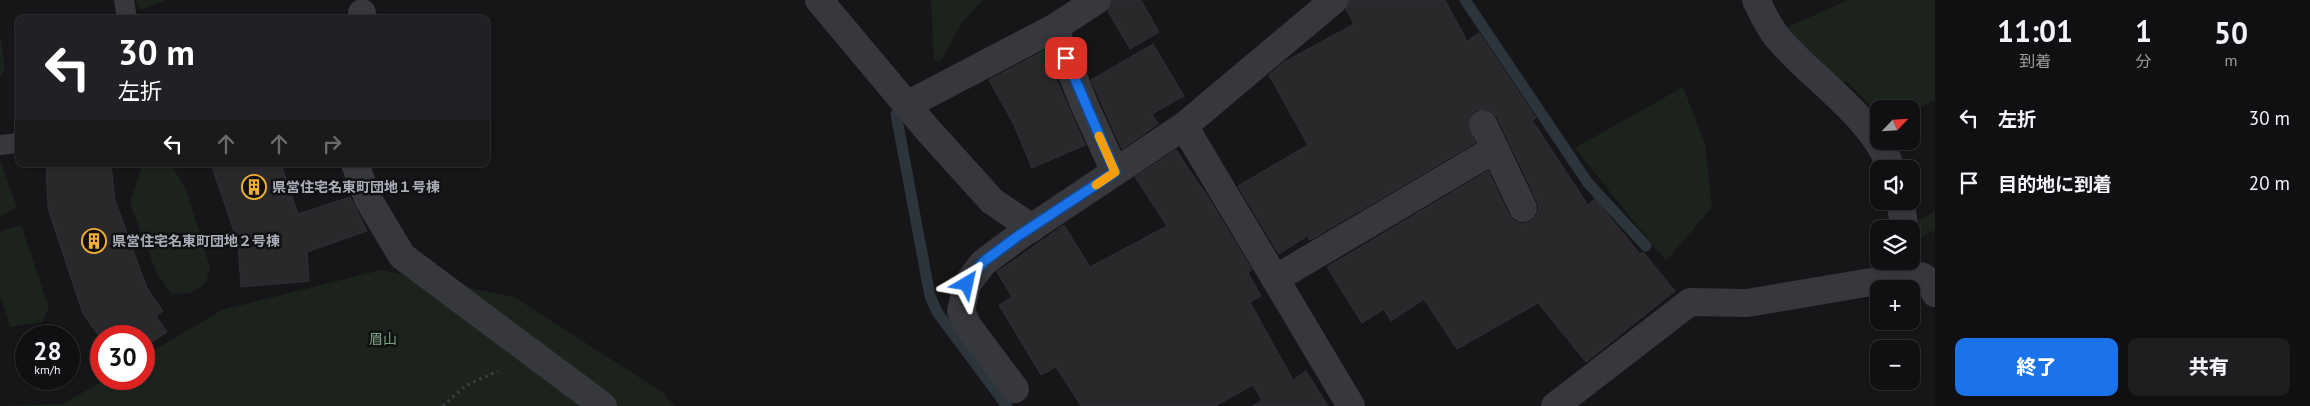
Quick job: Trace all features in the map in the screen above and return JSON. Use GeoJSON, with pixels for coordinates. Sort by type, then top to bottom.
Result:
{"type":"FeatureCollection","features":[{"type":"Feature","properties":{"kind":"street"},"geometry":{"type":"LineString","coordinates":[[819,0],[907,105],[992,201],[1032,228]]}},
{"type":"Feature","properties":{"kind":"street"},"geometry":{"type":"LineString","coordinates":[[907,105],[1054,28],[1097,0]]}},
{"type":"Feature","properties":{"kind":"street"},"geometry":{"type":"LineString","coordinates":[[1015,389],[967,325],[961,311],[967,284],[983,262],[1184,126],[1334,0]]}},
{"type":"Feature","properties":{"kind":"street"},"geometry":{"type":"LineString","coordinates":[[1756,0],[1776,36],[1872,133],[1886,152],[1888,160]]}},
{"type":"Feature","properties":{"kind":"street"},"geometry":{"type":"LineString","coordinates":[[1054,28],[1084,104],[1115,172]]}},
{"type":"Feature","properties":{"kind":"street"},"geometry":{"type":"LineString","coordinates":[[1483,124],[1523,208]]}},
{"type":"Feature","properties":{"kind":"street"},"geometry":{"type":"LineString","coordinates":[[1184,126],[1351,406]]}},
{"type":"Feature","properties":{"kind":"street"},"geometry":{"type":"LineString","coordinates":[[1275,279],[1495,149]]}},
{"type":"Feature","properties":{"kind":"street"},"geometry":{"type":"LineString","coordinates":[[356,167],[368,199],[402,256],[604,406]]}},
{"type":"Feature","properties":{"kind":"street"},"geometry":{"type":"LineString","coordinates":[[1555,406],[1690,302],[1747,303],[1903,270]]}},
{"type":"Feature","properties":{"kind":"street"},"geometry":{"type":"LineString","coordinates":[[1915,270],[1927,278],[1935,293]]}},
{"type":"Feature","properties":{"kind":"lane"},"geometry":{"type":"LineString","coordinates":[[124,0],[126,15]]}},
{"type":"Feature","properties":{"kind":"lane"},"geometry":{"type":"LineString","coordinates":[[0,145],[15,143]]}},
{"type":"Feature","properties":{"kind":"path"},"geometry":{"type":"LineString","coordinates":[[443,406],[465,386],[535,354]]}},
{"type":"Feature","properties":{"kind":"green space"},"geometry":{"type":"Polygon","coordinates":[[[136,0],[167,0],[140,10],[136,0]]]}},
{"type":"Feature","properties":{"kind":"green space"},"geometry":{"type":"Polygon","coordinates":[[[931,0],[983,0],[961,24],[941,61],[934,61],[931,0]]]}},
{"type":"Feature","properties":{"kind":"green space"},"geometry":{"type":"Polygon","coordinates":[[[1848,0],[1935,0],[1935,100],[1920,108],[1920,100],[1870,100],[1870,105],[1847,81],[1839,83],[1786,28],[1848,0]]]}},
{"type":"Feature","properties":{"kind":"green space"},"geometry":{"type":"Polygon","coordinates":[[[0,35],[5,69],[0,77],[0,35]]]}},
{"type":"Feature","properties":{"kind":"green space"},"geometry":{"type":"Polygon","coordinates":[[[1683,87],[1705,144],[1712,207],[1666,261],[1575,148],[1683,87]]]}},
{"type":"Feature","properties":{"kind":"green space"},"geometry":{"type":"Polygon","coordinates":[[[0,159],[17,208],[0,216],[0,159]]]}},
{"type":"Feature","properties":{"kind":"green space"},"geometry":{"type":"Polygon","coordinates":[[[142,167],[172,167],[186,189],[210,267],[206,283],[190,293],[172,294],[157,274],[130,203],[142,167]]]}},
{"type":"Feature","properties":{"kind":"green space"},"geometry":{"type":"Polygon","coordinates":[[[1935,211],[1935,230],[1920,238],[1920,220],[1935,211]]]}},
{"type":"Feature","properties":{"kind":"green space"},"geometry":{"type":"Polygon","coordinates":[[[21,225],[49,308],[42,322],[10,327],[0,294],[0,231],[21,225]]]}},
{"type":"Feature","properties":{"kind":"green space","name":"眉山"},"geometry":{"type":"Polygon","coordinates":[[[381,270],[514,297],[662,392],[674,406],[0,406],[63,404],[90,388],[90,390],[155,390],[155,350],[222,310],[381,270]]]}},
{"type":"Feature","properties":{"kind":"building"},"geometry":{"type":"Polygon","coordinates":[[[1112,0],[1141,0],[1159,32],[1130,49],[1108,11],[1112,0]]]}},
{"type":"Feature","properties":{"kind":"building"},"geometry":{"type":"Polygon","coordinates":[[[1349,0],[1445,0],[1467,41],[1479,33],[1536,118],[1532,120],[1588,205],[1595,199],[1640,254],[1643,252],[1675,291],[1586,362],[1538,303],[1457,349],[1424,299],[1391,321],[1384,309],[1362,323],[1327,267],[1488,171],[1509,215],[1514,221],[1522,224],[1530,222],[1536,216],[1539,209],[1537,201],[1509,142],[1497,117],[1491,111],[1485,109],[1476,110],[1470,116],[1468,122],[1475,143],[1310,240],[1307,236],[1279,254],[1238,186],[1308,145],[1269,75],[1284,62],[1354,24],[1346,9],[1349,0]]]}},
{"type":"Feature","properties":{"kind":"building"},"geometry":{"type":"Polygon","coordinates":[[[1153,44],[1184,96],[1152,114],[1158,124],[1122,149],[1091,80],[1153,44]]]}},
{"type":"Feature","properties":{"kind":"building"},"geometry":{"type":"Polygon","coordinates":[[[1044,51],[1085,145],[1032,168],[1014,125],[989,80],[1044,51]]]}},
{"type":"Feature","properties":{"kind":"building"},"geometry":{"type":"Polygon","coordinates":[[[1176,150],[1211,202],[1252,270],[1248,273],[1261,296],[1250,302],[1293,380],[1306,371],[1328,406],[1253,406],[1262,400],[1253,385],[1215,406],[1081,406],[1056,367],[1041,375],[999,305],[1012,297],[997,272],[1064,225],[1090,267],[1167,226],[1135,177],[1176,150]]]}},
{"type":"Feature","properties":{"kind":"building"},"geometry":{"type":"Polygon","coordinates":[[[46,167],[111,167],[115,200],[147,288],[163,311],[156,316],[167,332],[155,340],[155,325],[91,325],[83,314],[48,208],[46,167]]]}},
{"type":"Feature","properties":{"kind":"building"},"geometry":{"type":"Polygon","coordinates":[[[212,167],[282,167],[298,214],[350,197],[367,231],[307,252],[309,281],[241,287],[238,243],[212,167]]]}},
{"type":"Feature","properties":{"kind":"waterway"},"geometry":{"type":"LineString","coordinates":[[1465,0],[1588,183],[1646,246]]}},
{"type":"Feature","properties":{"kind":"waterway"},"geometry":{"type":"LineString","coordinates":[[896,114],[930,296],[937,312],[1007,406]]}},
{"type":"Feature","properties":{"kind":"slow traffic"},"geometry":{"type":"LineString","coordinates":[[1096,185],[1115,172],[1099,136]]}},
{"type":"Feature","properties":{"kind":"place","name":"県営住宅名東町団地１号棟"},"geometry":{"type":"Point","coordinates":[254,187]}},
{"type":"Feature","properties":{"kind":"place","name":"県営住宅名東町団地２号棟"},"geometry":{"type":"Point","coordinates":[94,241]}},
{"type":"Feature","properties":{"kind":"route"},"geometry":{"type":"LineString","coordinates":[[967,284],[983,262],[1018,236],[1115,172],[1084,104],[1066,58]]}}]}
